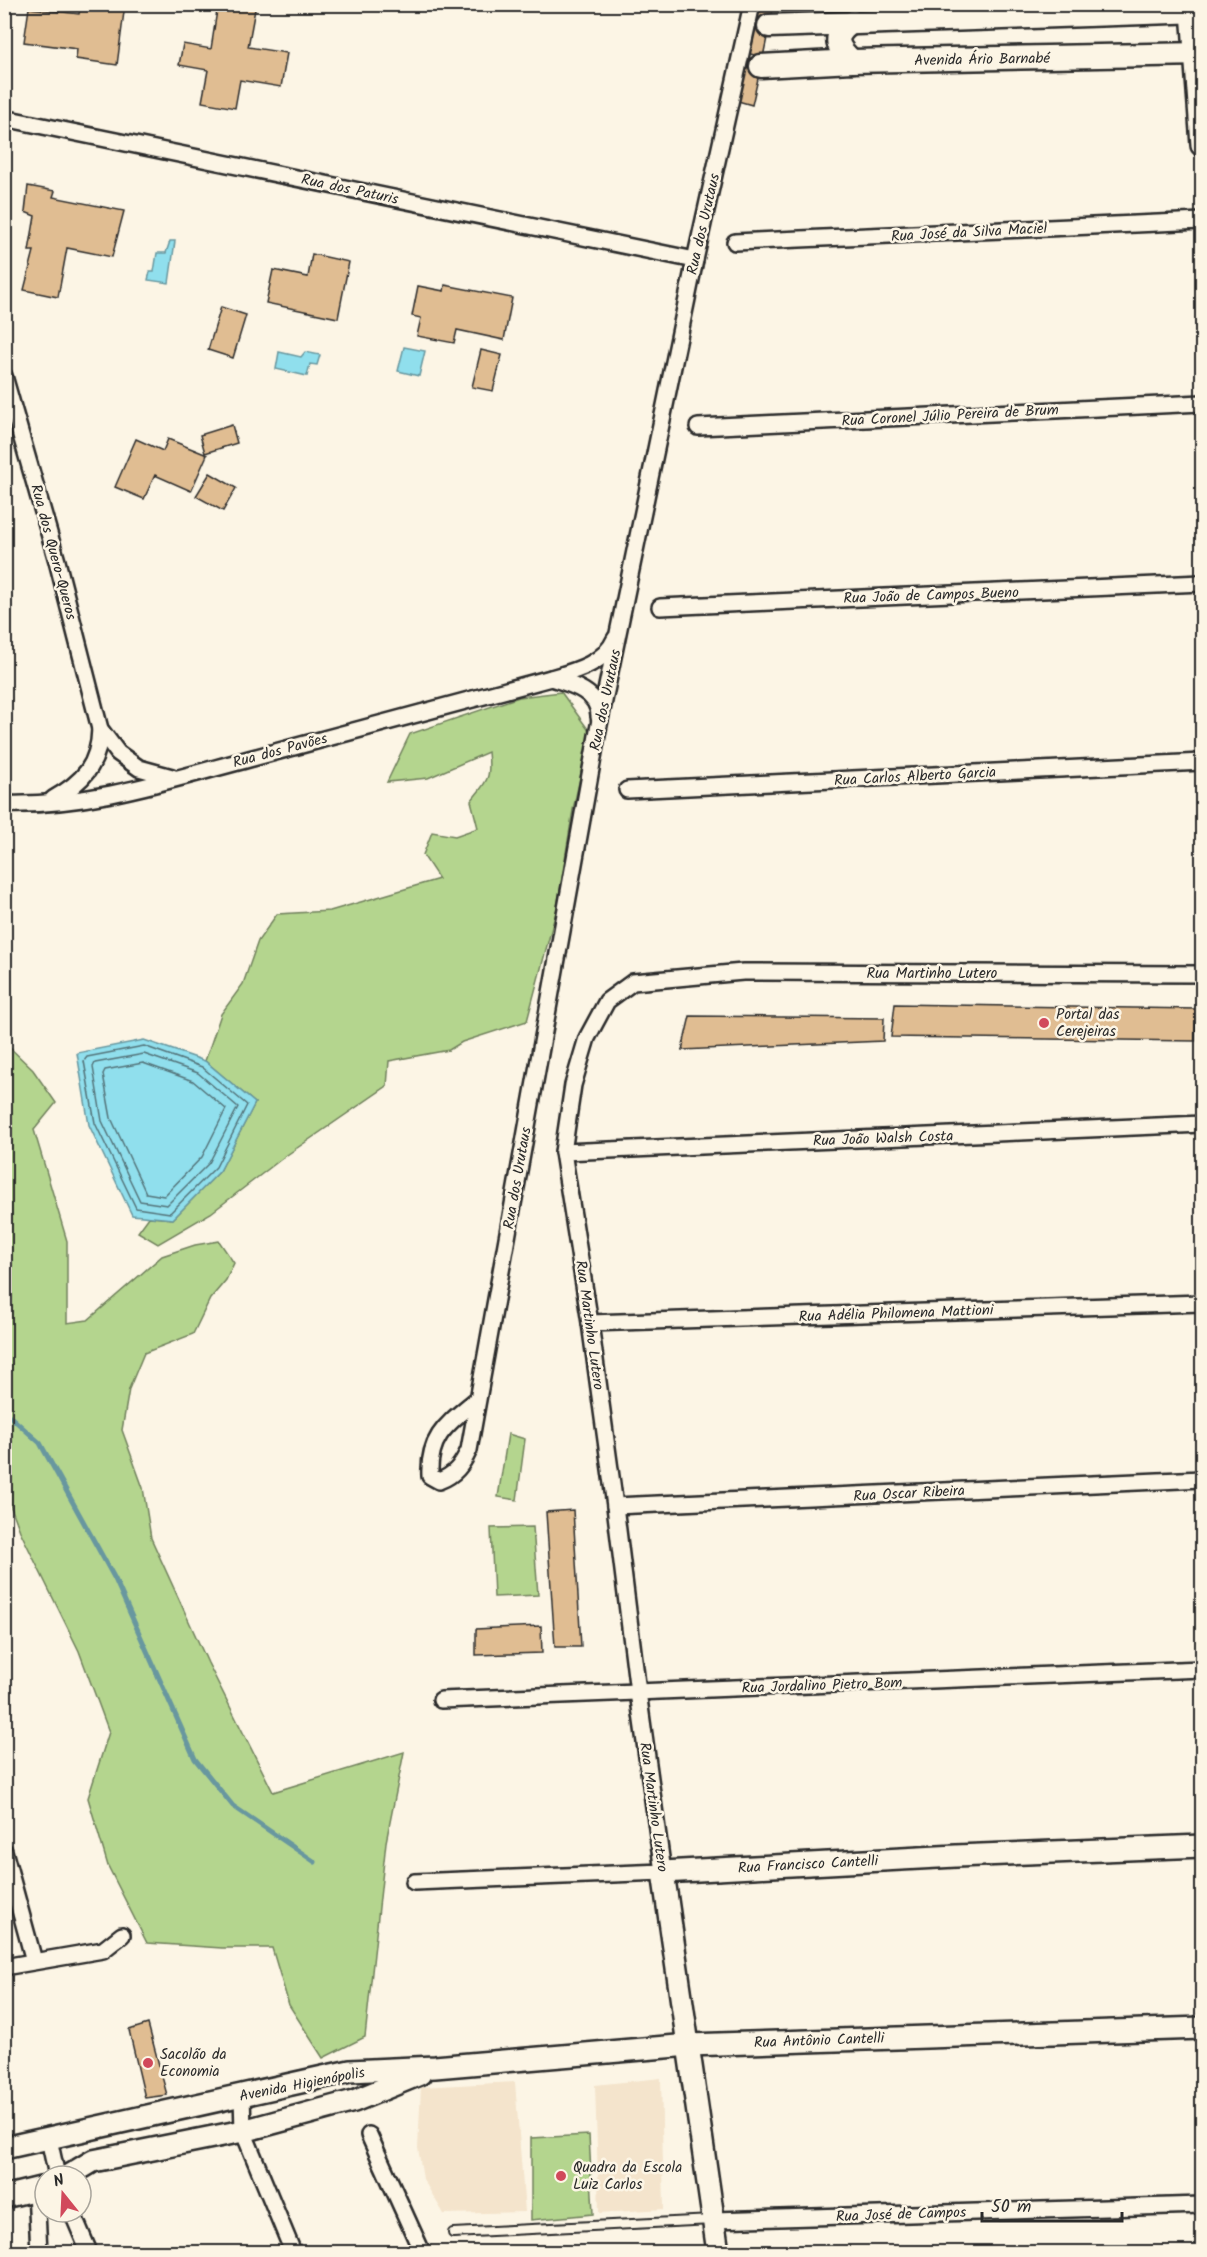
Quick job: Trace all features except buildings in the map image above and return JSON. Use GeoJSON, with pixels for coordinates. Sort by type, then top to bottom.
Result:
{"type":"FeatureCollection","features":[{"type":"Feature","properties":{"kind":"main road"},"geometry":{"type":"LineString","coordinates":[[769,26],[1196,9]]}},
{"type":"Feature","properties":{"kind":"main road"},"geometry":{"type":"LineString","coordinates":[[852,61],[841,51],[838,40],[842,29],[853,22]]}},
{"type":"Feature","properties":{"kind":"main road","name":"Avenida Ário Barnabé"},"geometry":{"type":"LineString","coordinates":[[761,66],[852,61],[1199,55]]}},
{"type":"Feature","properties":{"kind":"street","name":"Rua dos Urutaus"},"geometry":{"type":"LineString","coordinates":[[477,1399],[441,1430],[434,1443],[429,1461],[430,1476],[439,1481],[450,1477],[463,1464],[469,1450],[598,730],[695,260],[752,4]]}},
{"type":"Feature","properties":{"kind":"street"},"geometry":{"type":"LineString","coordinates":[[1196,9],[1203,146]]}},
{"type":"Feature","properties":{"kind":"street","name":"Rua dos Paturis"},"geometry":{"type":"LineString","coordinates":[[4,118],[695,260]]}},
{"type":"Feature","properties":{"kind":"street","name":"Rua José da Silva Maciel"},"geometry":{"type":"LineString","coordinates":[[735,242],[1203,221]]}},
{"type":"Feature","properties":{"kind":"street","name":"Rua dos Quero-Queros"},"geometry":{"type":"LineString","coordinates":[[4,376],[57,561],[100,729],[100,743],[86,775],[74,786],[46,804]]}},
{"type":"Feature","properties":{"kind":"street","name":"Rua Coronel Júlio Pereira de Brum"},"geometry":{"type":"LineString","coordinates":[[698,427],[1203,403]]}},
{"type":"Feature","properties":{"kind":"street","name":"Rua João de Campos Bueno"},"geometry":{"type":"LineString","coordinates":[[660,607],[1203,583]]}},
{"type":"Feature","properties":{"kind":"street","name":"Rua dos Pavões"},"geometry":{"type":"LineString","coordinates":[[4,804],[46,804],[112,793],[551,678],[593,662],[610,650],[621,624]]}},
{"type":"Feature","properties":{"kind":"street"},"geometry":{"type":"LineString","coordinates":[[551,678],[576,686],[591,696],[599,708],[598,730]]}},
{"type":"Feature","properties":{"kind":"street","name":"Rua dos Quero-Queros"},"geometry":{"type":"LineString","coordinates":[[100,729],[118,753],[139,768],[176,778]]}},
{"type":"Feature","properties":{"kind":"street","name":"Rua Carlos Alberto Garcia"},"geometry":{"type":"LineString","coordinates":[[627,790],[1203,762]]}},
{"type":"Feature","properties":{"kind":"street","name":"Rua Martinho Lutero"},"geometry":{"type":"LineString","coordinates":[[718,2253],[638,1692],[590,1323],[563,1152],[573,1085],[586,1038],[607,1001],[633,982],[743,972],[1203,974]]}},
{"type":"Feature","properties":{"kind":"street","name":"Rua João Walsh Costa"},"geometry":{"type":"LineString","coordinates":[[563,1152],[1203,1124]]}},
{"type":"Feature","properties":{"kind":"street","name":"Rua Adélia Philomena Mattioni"},"geometry":{"type":"LineString","coordinates":[[590,1323],[1203,1303]]}},
{"type":"Feature","properties":{"kind":"street","name":"Rua Oscar Ribeira"},"geometry":{"type":"LineString","coordinates":[[615,1506],[1203,1479]]}},
{"type":"Feature","properties":{"kind":"street","name":"Rua Jordalino Pietro Bom"},"geometry":{"type":"LineString","coordinates":[[441,1700],[1203,1669]]}},
{"type":"Feature","properties":{"kind":"street","name":"Rua Francisco Cantelli"},"geometry":{"type":"LineString","coordinates":[[414,1882],[1203,1846]]}},
{"type":"Feature","properties":{"kind":"street"},"geometry":{"type":"LineString","coordinates":[[4,1851],[34,1961]]}},
{"type":"Feature","properties":{"kind":"street"},"geometry":{"type":"LineString","coordinates":[[4,1967],[103,1950],[122,1935]]}},
{"type":"Feature","properties":{"kind":"street","name":"Rua Antônio Cantelli"},"geometry":{"type":"LineString","coordinates":[[435,2067],[689,2045],[1203,2028]]}},
{"type":"Feature","properties":{"kind":"street","name":"Avenida Higienópolis"},"geometry":{"type":"LineString","coordinates":[[4,2148],[350,2071],[435,2067]]}},
{"type":"Feature","properties":{"kind":"street","name":"Avenida Higienópolis"},"geometry":{"type":"LineString","coordinates":[[88,2164],[93,2161],[243,2131],[354,2101],[435,2067]]}},
{"type":"Feature","properties":{"kind":"street"},"geometry":{"type":"LineString","coordinates":[[242,2095],[243,2131],[293,2253]]}},
{"type":"Feature","properties":{"kind":"street"},"geometry":{"type":"LineString","coordinates":[[369,2134],[422,2253]]}},
{"type":"Feature","properties":{"kind":"street"},"geometry":{"type":"LineString","coordinates":[[49,2139],[54,2164]]}},
{"type":"Feature","properties":{"kind":"street"},"geometry":{"type":"LineString","coordinates":[[4,2197],[33,2190]]}},
{"type":"Feature","properties":{"kind":"street","name":"Rua José de Campos"},"geometry":{"type":"LineString","coordinates":[[715,2220],[1203,2205]]}},
{"type":"Feature","properties":{"kind":"street"},"geometry":{"type":"LineString","coordinates":[[39,2253],[40,2224]]}},
{"type":"Feature","properties":{"kind":"street"},"geometry":{"type":"LineString","coordinates":[[77,2224],[89,2253]]}},
{"type":"Feature","properties":{"kind":"lane","name":"Rua José de Campos"},"geometry":{"type":"LineString","coordinates":[[453,2233],[715,2220]]}},
{"type":"Feature","properties":{"kind":"shaded area"},"geometry":{"type":"Polygon","coordinates":[[[661,2078],[664,2209],[599,2213],[595,2085],[661,2078]]]}},
{"type":"Feature","properties":{"kind":"shaded area"},"geometry":{"type":"Polygon","coordinates":[[[515,2082],[525,2212],[444,2214],[423,2179],[418,2148],[421,2087],[515,2082]]]}},
{"type":"Feature","properties":{"kind":"green space"},"geometry":{"type":"Polygon","coordinates":[[[561,692],[590,732],[573,810],[557,908],[527,1021],[462,1042],[449,1050],[389,1061],[387,1086],[284,1157],[211,1213],[158,1244],[138,1232],[149,1217],[173,1219],[220,1171],[255,1103],[205,1061],[221,1014],[243,984],[258,941],[277,914],[330,911],[439,879],[423,855],[432,832],[455,836],[478,828],[471,801],[487,779],[488,752],[428,778],[387,782],[410,734],[519,697],[561,692]]]}},
{"type":"Feature","properties":{"kind":"green space"},"geometry":{"type":"Polygon","coordinates":[[[4,1042],[33,1070],[56,1103],[34,1130],[67,1241],[67,1323],[88,1320],[162,1256],[195,1245],[219,1241],[234,1263],[226,1280],[210,1299],[193,1334],[144,1353],[129,1389],[122,1430],[143,1488],[151,1538],[208,1663],[273,1792],[404,1752],[386,1842],[365,2037],[323,2058],[289,2005],[272,1948],[222,1948],[147,1943],[108,1866],[88,1798],[109,1732],[79,1651],[20,1531],[5,1491],[4,1042]]]}},
{"type":"Feature","properties":{"kind":"green space"},"geometry":{"type":"Polygon","coordinates":[[[508,1434],[525,1439],[517,1500],[498,1497],[508,1434]]]}},
{"type":"Feature","properties":{"kind":"green space"},"geometry":{"type":"Polygon","coordinates":[[[533,1527],[538,1595],[494,1597],[491,1528],[533,1527]]]}},
{"type":"Feature","properties":{"kind":"green space","name":"Quadra da Escola Luiz Carlos"},"geometry":{"type":"Polygon","coordinates":[[[589,2135],[593,2214],[531,2220],[531,2138],[589,2135]]]}},
{"type":"Feature","properties":{"kind":"water"},"geometry":{"type":"Polygon","coordinates":[[[170,241],[175,241],[169,283],[148,280],[150,272],[154,272],[157,253],[166,253],[170,241]]]}},
{"type":"Feature","properties":{"kind":"water"},"geometry":{"type":"Polygon","coordinates":[[[404,347],[425,351],[419,376],[398,371],[404,347]]]}},
{"type":"Feature","properties":{"kind":"water"},"geometry":{"type":"Polygon","coordinates":[[[279,352],[301,357],[305,352],[320,355],[317,365],[310,364],[307,376],[276,369],[279,352]]]}},
{"type":"Feature","properties":{"kind":"water"},"geometry":{"type":"Polygon","coordinates":[[[144,1040],[205,1061],[255,1103],[220,1171],[173,1219],[132,1215],[89,1125],[77,1053],[144,1040]]]}},
{"type":"Feature","properties":{"kind":"waterway"},"geometry":{"type":"LineString","coordinates":[[4,1411],[40,1443],[115,1579],[195,1759],[233,1806],[315,1862]]}},
{"type":"Feature","properties":{"kind":"place","name":"Portal das Cerejeiras"},"geometry":{"type":"Point","coordinates":[1044,1023]}},
{"type":"Feature","properties":{"kind":"place","name":"Sacolão da Economia"},"geometry":{"type":"Point","coordinates":[148,2063]}},
{"type":"Feature","properties":{"kind":"place","name":"Quadra da Escola Luiz Carlos"},"geometry":{"type":"Point","coordinates":[561,2176]}}]}
